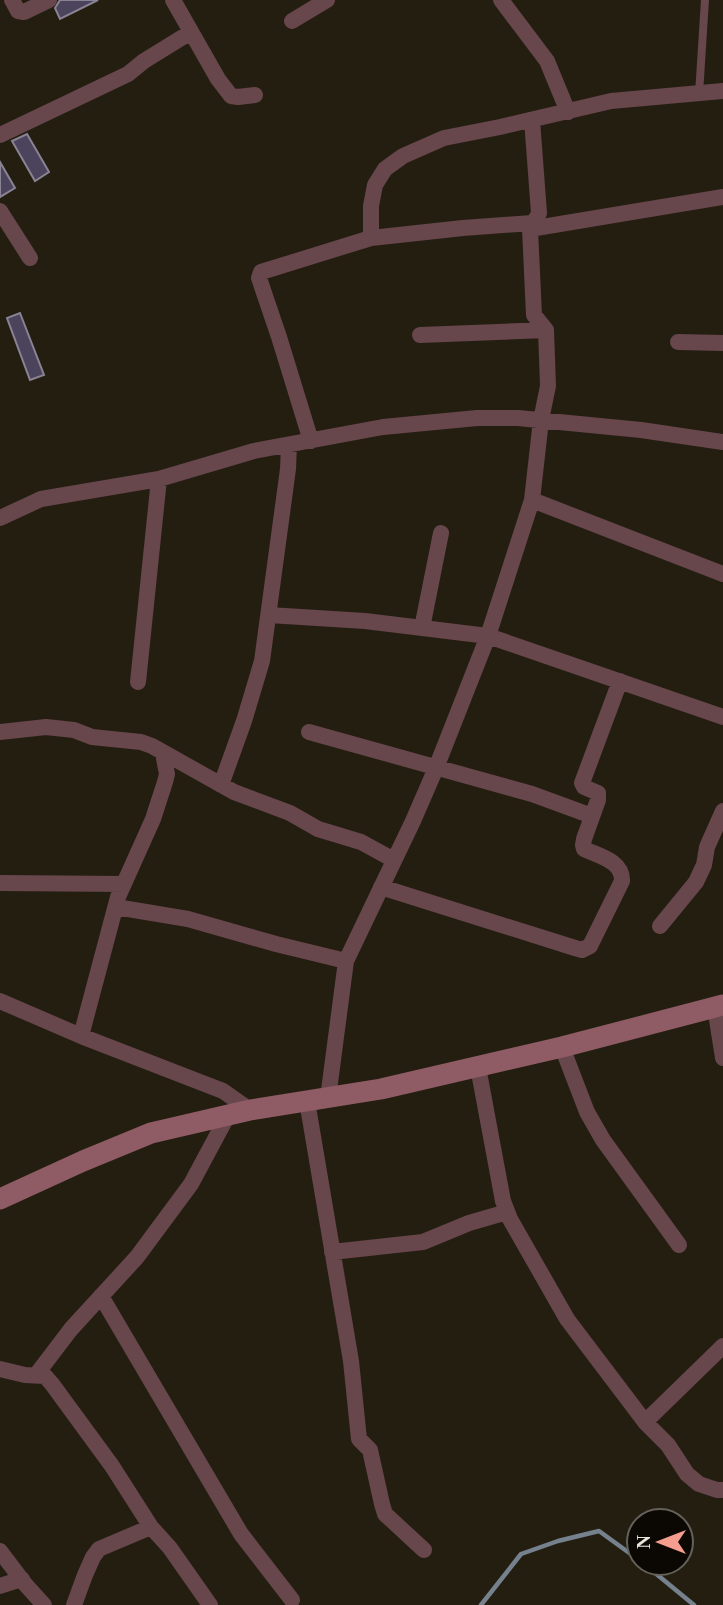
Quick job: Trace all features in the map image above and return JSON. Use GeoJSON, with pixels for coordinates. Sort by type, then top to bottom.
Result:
{"type":"FeatureCollection","features":[{"type":"Feature","properties":{"kind":"street"},"geometry":{"type":"LineString","coordinates":[[12,0],[18,11],[23,12],[49,0]]}},
{"type":"Feature","properties":{"kind":"street"},"geometry":{"type":"LineString","coordinates":[[292,21],[327,0]]}},
{"type":"Feature","properties":{"kind":"street"},"geometry":{"type":"LineString","coordinates":[[501,0],[547,61],[568,112]]}},
{"type":"Feature","properties":{"kind":"street"},"geometry":{"type":"LineString","coordinates":[[175,1],[218,79],[231,96],[255,95]]}},
{"type":"Feature","properties":{"kind":"street"},"geometry":{"type":"LineString","coordinates":[[0,135],[128,74],[191,32]]}},
{"type":"Feature","properties":{"kind":"street"},"geometry":{"type":"LineString","coordinates":[[371,238],[370,217],[375,185],[385,169],[403,156],[444,138],[611,101],[723,92]]}},
{"type":"Feature","properties":{"kind":"street"},"geometry":{"type":"LineString","coordinates":[[328,1098],[346,961],[436,768],[488,636],[532,500],[541,420],[548,386],[546,330],[534,315],[531,226],[539,213],[531,120]]}},
{"type":"Feature","properties":{"kind":"street"},"geometry":{"type":"LineString","coordinates":[[311,441],[259,278],[261,272],[371,238],[452,229],[531,226],[723,197]]}},
{"type":"Feature","properties":{"kind":"street"},"geometry":{"type":"LineString","coordinates":[[0,211],[30,258]]}},
{"type":"Feature","properties":{"kind":"street"},"geometry":{"type":"LineString","coordinates":[[420,335],[546,330]]}},
{"type":"Feature","properties":{"kind":"street"},"geometry":{"type":"LineString","coordinates":[[678,342],[723,343]]}},
{"type":"Feature","properties":{"kind":"street"},"geometry":{"type":"LineString","coordinates":[[0,518],[41,499],[159,479],[254,451],[383,427],[477,418],[541,420],[641,429],[723,442]]}},
{"type":"Feature","properties":{"kind":"street"},"geometry":{"type":"LineString","coordinates":[[221,785],[262,661],[288,470],[289,444]]}},
{"type":"Feature","properties":{"kind":"street"},"geometry":{"type":"LineString","coordinates":[[138,682],[159,479]]}},
{"type":"Feature","properties":{"kind":"street"},"geometry":{"type":"LineString","coordinates":[[532,500],[723,574]]}},
{"type":"Feature","properties":{"kind":"street"},"geometry":{"type":"LineString","coordinates":[[422,628],[441,533]]}},
{"type":"Feature","properties":{"kind":"street"},"geometry":{"type":"LineString","coordinates":[[269,615],[365,621],[488,636],[723,717]]}},
{"type":"Feature","properties":{"kind":"street"},"geometry":{"type":"LineString","coordinates":[[381,887],[582,950],[590,946],[622,881],[623,873],[618,865],[584,849],[598,793],[584,787],[582,783],[620,681]]}},
{"type":"Feature","properties":{"kind":"street"},"geometry":{"type":"LineString","coordinates":[[0,732],[46,727],[74,730],[96,738],[141,742],[234,792],[290,813],[318,830],[361,842],[394,860]]}},
{"type":"Feature","properties":{"kind":"street"},"geometry":{"type":"LineString","coordinates":[[309,733],[532,794],[592,816]]}},
{"type":"Feature","properties":{"kind":"street"},"geometry":{"type":"LineString","coordinates":[[81,1036],[116,907],[153,819],[165,782],[167,774],[163,753]]}},
{"type":"Feature","properties":{"kind":"street"},"geometry":{"type":"LineString","coordinates":[[660,926],[696,882],[704,866],[707,847],[723,811]]}},
{"type":"Feature","properties":{"kind":"street"},"geometry":{"type":"LineString","coordinates":[[0,883],[124,884]]}},
{"type":"Feature","properties":{"kind":"street"},"geometry":{"type":"LineString","coordinates":[[116,907],[187,919],[346,961]]}},
{"type":"Feature","properties":{"kind":"street"},"geometry":{"type":"LineString","coordinates":[[0,1001],[81,1036],[223,1091],[250,1110]]}},
{"type":"Feature","properties":{"kind":"street"},"geometry":{"type":"LineString","coordinates":[[0,1199],[150,1133],[250,1110],[381,1089],[562,1047],[719,1006],[723,1058]]}},
{"type":"Feature","properties":{"kind":"street"},"geometry":{"type":"LineString","coordinates":[[562,1047],[587,1112],[603,1140],[680,1245]]}},
{"type":"Feature","properties":{"kind":"street"},"geometry":{"type":"LineString","coordinates":[[478,1067],[507,1212],[567,1319],[645,1422],[668,1445],[687,1474],[699,1484],[723,1490]]}},
{"type":"Feature","properties":{"kind":"street"},"geometry":{"type":"LineString","coordinates":[[307,1101],[351,1361],[359,1438],[370,1450],[385,1514],[424,1550]]}},
{"type":"Feature","properties":{"kind":"street"},"geometry":{"type":"LineString","coordinates":[[36,1375],[71,1329],[137,1257],[191,1184],[228,1115]]}},
{"type":"Feature","properties":{"kind":"street"},"geometry":{"type":"LineString","coordinates":[[331,1252],[423,1242],[469,1223],[507,1212]]}},
{"type":"Feature","properties":{"kind":"street"},"geometry":{"type":"LineString","coordinates":[[101,1296],[241,1534],[292,1600]]}},
{"type":"Feature","properties":{"kind":"street"},"geometry":{"type":"LineString","coordinates":[[645,1422],[723,1346]]}},
{"type":"Feature","properties":{"kind":"street"},"geometry":{"type":"LineString","coordinates":[[0,1369],[45,1377],[52,1384],[112,1466],[151,1527],[170,1548],[210,1605]]}},
{"type":"Feature","properties":{"kind":"street"},"geometry":{"type":"LineString","coordinates":[[74,1605],[93,1557],[99,1549],[151,1527]]}},
{"type":"Feature","properties":{"kind":"street"},"geometry":{"type":"LineString","coordinates":[[0,1551],[44,1605]]}},
{"type":"Feature","properties":{"kind":"street"},"geometry":{"type":"LineString","coordinates":[[0,1586],[22,1579]]}},
{"type":"Feature","properties":{"kind":"lane"},"geometry":{"type":"LineString","coordinates":[[699,94],[705,0]]}},
{"type":"Feature","properties":{"kind":"building"},"geometry":{"type":"Polygon","coordinates":[[[60,0],[98,0],[60,19],[55,8],[60,0]]]}},
{"type":"Feature","properties":{"kind":"building"},"geometry":{"type":"Polygon","coordinates":[[[27,134],[49,172],[35,181],[12,141],[27,134]]]}},
{"type":"Feature","properties":{"kind":"building"},"geometry":{"type":"Polygon","coordinates":[[[0,162],[15,188],[0,197],[0,162]]]}},
{"type":"Feature","properties":{"kind":"building"},"geometry":{"type":"Polygon","coordinates":[[[20,313],[44,375],[30,380],[7,318],[20,313]]]}},
{"type":"Feature","properties":{"kind":"waterway"},"geometry":{"type":"LineString","coordinates":[[481,1605],[521,1554],[599,1531],[625,1550]]}},
{"type":"Feature","properties":{"kind":"waterway"},"geometry":{"type":"LineString","coordinates":[[660,1577],[694,1605]]}}]}
